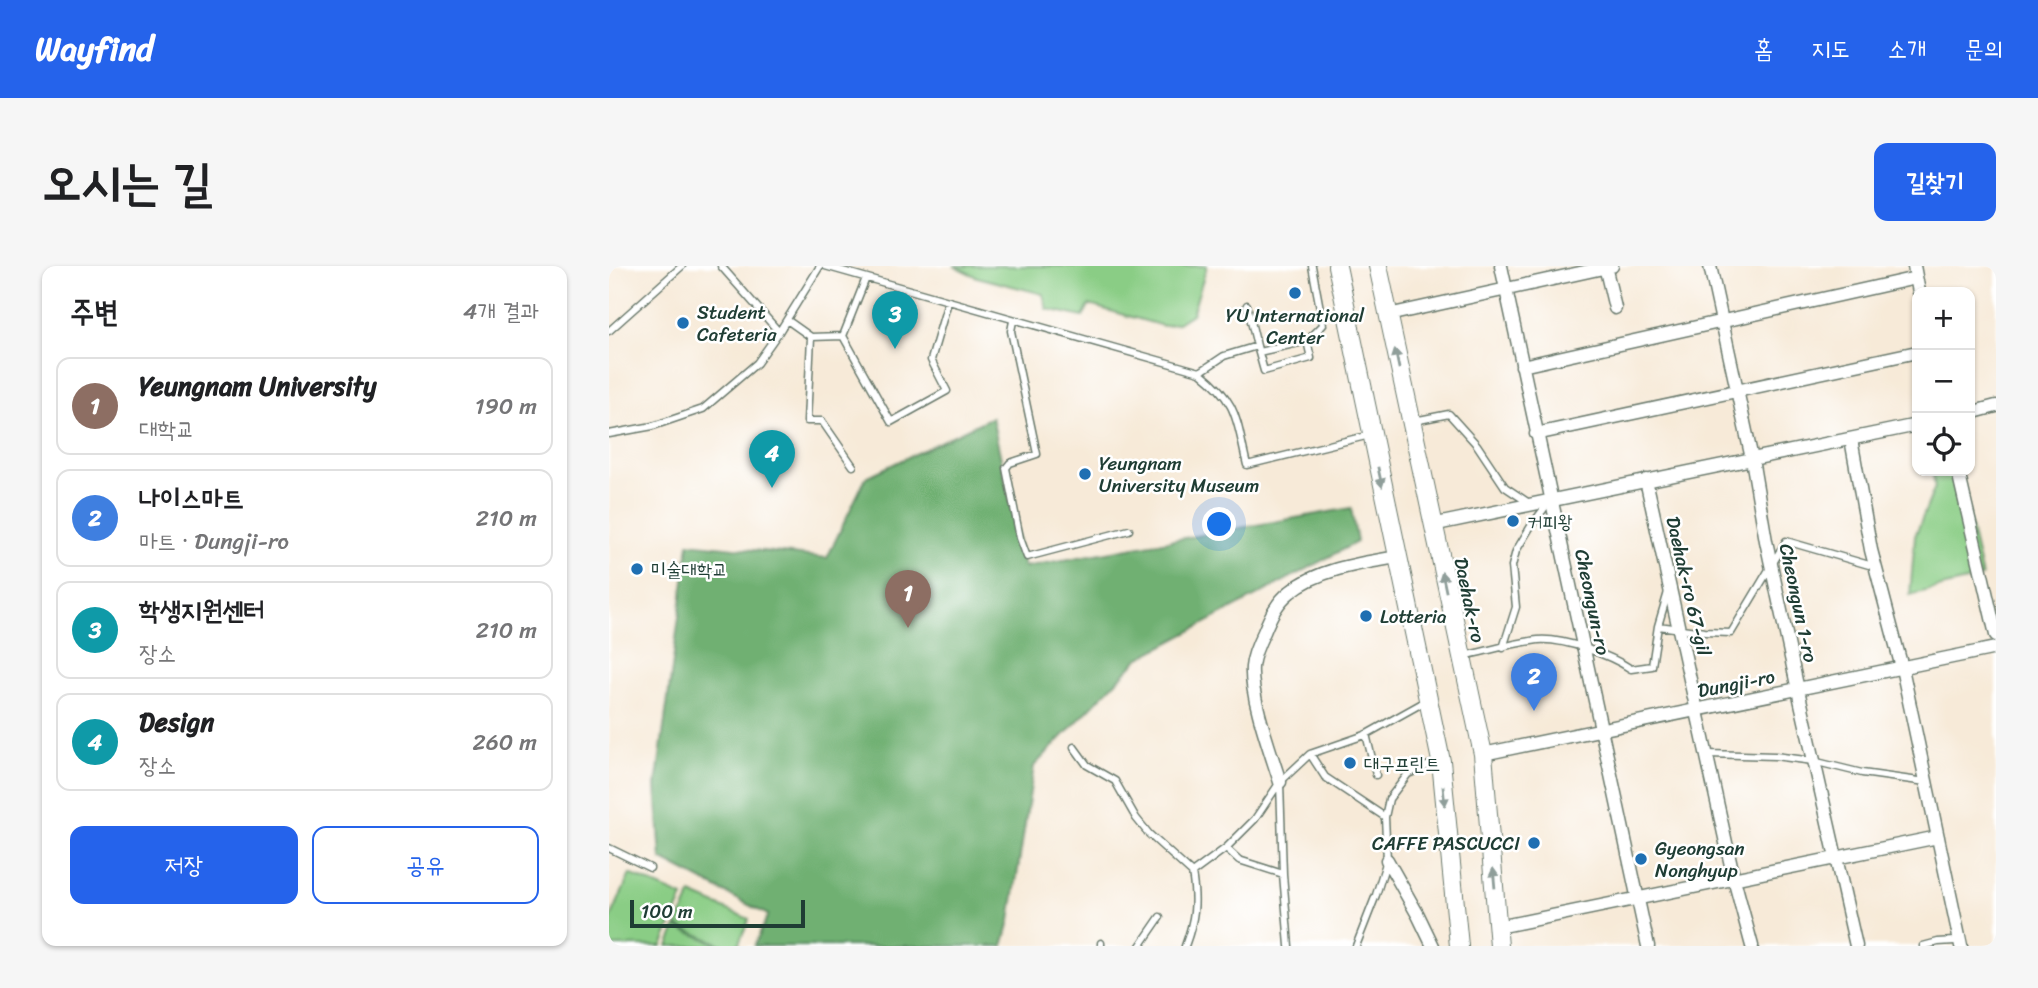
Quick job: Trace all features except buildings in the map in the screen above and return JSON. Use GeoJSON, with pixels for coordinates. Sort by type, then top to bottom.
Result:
{"type":"FeatureCollection","features":[{"type":"Feature","properties":{"kind":"main road"},"geometry":{"type":"LineString","coordinates":[[1337,266],[1441,761],[1459,946]]}},
{"type":"Feature","properties":{"kind":"main road","name":"Daehak-ro"},"geometry":{"type":"LineString","coordinates":[[1378,266],[1483,754],[1499,946]]}},
{"type":"Feature","properties":{"kind":"street","name":"Cheongun-ro"},"geometry":{"type":"LineString","coordinates":[[1501,266],[1648,946]]}},
{"type":"Feature","properties":{"kind":"street"},"geometry":{"type":"LineString","coordinates":[[1388,315],[1607,266],[1615,308]]}},
{"type":"Feature","properties":{"kind":"street","name":"Cheongun 1-ro"},"geometry":{"type":"LineString","coordinates":[[1710,266],[1813,761],[1856,946]]}},
{"type":"Feature","properties":{"kind":"street"},"geometry":{"type":"LineString","coordinates":[[1521,366],[1915,272]]}},
{"type":"Feature","properties":{"kind":"street"},"geometry":{"type":"LineString","coordinates":[[1537,434],[1912,353]]}},
{"type":"Feature","properties":{"kind":"street"},"geometry":{"type":"LineString","coordinates":[[1975,412],[1996,407]]}},
{"type":"Feature","properties":{"kind":"street"},"geometry":{"type":"LineString","coordinates":[[1432,525],[1912,426]]}},
{"type":"Feature","properties":{"kind":"street"},"geometry":{"type":"LineString","coordinates":[[1851,439],[1876,567],[1902,668],[1938,837],[1957,942]]}},
{"type":"Feature","properties":{"kind":"street"},"geometry":{"type":"LineString","coordinates":[[1959,476],[1996,635]]}},
{"type":"Feature","properties":{"kind":"street","name":"Daehak-ro 67-gil"},"geometry":{"type":"LineString","coordinates":[[1646,480],[1734,880],[1752,946]]}},
{"type":"Feature","properties":{"kind":"street"},"geometry":{"type":"LineString","coordinates":[[1280,782],[1263,727],[1252,667],[1273,611],[1289,593],[1304,582],[1339,570],[1397,557]]}},
{"type":"Feature","properties":{"kind":"street","name":"Dungji-ro"},"geometry":{"type":"LineString","coordinates":[[1483,754],[1996,648]]}},
{"type":"Feature","properties":{"kind":"street"},"geometry":{"type":"LineString","coordinates":[[1498,927],[1938,837]]}},
{"type":"Feature","properties":{"kind":"street"},"geometry":{"type":"LineString","coordinates":[[1387,860],[1433,946]]}},
{"type":"Feature","properties":{"kind":"lane"},"geometry":{"type":"LineString","coordinates":[[609,331],[682,266]]}},
{"type":"Feature","properties":{"kind":"lane"},"geometry":{"type":"LineString","coordinates":[[721,266],[779,332]]}},
{"type":"Feature","properties":{"kind":"lane"},"geometry":{"type":"LineString","coordinates":[[609,434],[653,426],[703,409],[757,363],[823,266],[1200,372],[1221,389],[1233,407],[1247,465],[1371,434]]}},
{"type":"Feature","properties":{"kind":"lane"},"geometry":{"type":"LineString","coordinates":[[1200,372],[1224,356],[1307,341],[1323,325],[1312,266]]}},
{"type":"Feature","properties":{"kind":"lane"},"geometry":{"type":"LineString","coordinates":[[843,336],[866,278]]}},
{"type":"Feature","properties":{"kind":"lane"},"geometry":{"type":"LineString","coordinates":[[843,336],[891,422],[947,391],[931,360],[948,302]]}},
{"type":"Feature","properties":{"kind":"lane"},"geometry":{"type":"LineString","coordinates":[[1247,305],[1264,371],[1311,358],[1307,341]]}},
{"type":"Feature","properties":{"kind":"lane"},"geometry":{"type":"LineString","coordinates":[[787,320],[811,337],[843,336]]}},
{"type":"Feature","properties":{"kind":"lane"},"geometry":{"type":"LineString","coordinates":[[1013,321],[1011,331],[1037,454],[1010,463],[1006,468],[1020,538],[1027,558],[1129,530]]}},
{"type":"Feature","properties":{"kind":"lane"},"geometry":{"type":"LineString","coordinates":[[811,337],[807,421],[821,421],[853,466]]}},
{"type":"Feature","properties":{"kind":"lane"},"geometry":{"type":"LineString","coordinates":[[1411,422],[1449,414],[1477,445],[1505,487],[1530,504]]}},
{"type":"Feature","properties":{"kind":"lane"},"geometry":{"type":"LineString","coordinates":[[1503,648],[1516,607],[1513,566],[1516,551],[1551,500]]}},
{"type":"Feature","properties":{"kind":"lane"},"geometry":{"type":"LineString","coordinates":[[1658,626],[1731,633],[1786,541],[1876,567]]}},
{"type":"Feature","properties":{"kind":"lane"},"geometry":{"type":"LineString","coordinates":[[1461,657],[1538,640],[1583,649],[1619,661],[1631,670],[1652,666],[1658,626],[1670,587]]}},
{"type":"Feature","properties":{"kind":"lane"},"geometry":{"type":"LineString","coordinates":[[1192,873],[1226,848],[1255,819],[1280,782],[1310,754],[1367,734],[1427,700]]}},
{"type":"Feature","properties":{"kind":"lane"},"geometry":{"type":"LineString","coordinates":[[1367,734],[1376,775]]}},
{"type":"Feature","properties":{"kind":"lane"},"geometry":{"type":"LineString","coordinates":[[1074,747],[1087,765],[1115,782],[1136,818],[1149,834],[1192,873],[1196,897],[1193,924],[1185,946]]}},
{"type":"Feature","properties":{"kind":"lane"},"geometry":{"type":"LineString","coordinates":[[1310,754],[1325,777],[1385,817]]}},
{"type":"Feature","properties":{"kind":"lane"},"geometry":{"type":"LineString","coordinates":[[1708,754],[1775,756],[1926,782]]}},
{"type":"Feature","properties":{"kind":"lane"},"geometry":{"type":"LineString","coordinates":[[1356,946],[1387,860],[1385,817],[1389,799],[1408,774],[1441,761]]}},
{"type":"Feature","properties":{"kind":"lane"},"geometry":{"type":"LineString","coordinates":[[1280,782],[1289,946]]}},
{"type":"Feature","properties":{"kind":"lane"},"geometry":{"type":"LineString","coordinates":[[609,848],[650,868]]}},
{"type":"Feature","properties":{"kind":"lane"},"geometry":{"type":"LineString","coordinates":[[1226,848],[1239,860],[1283,874]]}},
{"type":"Feature","properties":{"kind":"lane"},"geometry":{"type":"LineString","coordinates":[[1140,946],[1160,917]]}},
{"type":"Feature","properties":{"kind":"lane"},"geometry":{"type":"LineString","coordinates":[[1923,946],[1938,942],[1957,942]]}},
{"type":"Feature","properties":{"kind":"green space"},"geometry":{"type":"Polygon","coordinates":[[[954,266],[1207,266],[1192,314],[1178,323],[1163,326],[1089,305],[1083,317],[1047,309],[1043,294],[977,277],[954,266]]]}},
{"type":"Feature","properties":{"kind":"green space"},"geometry":{"type":"Polygon","coordinates":[[[992,417],[1024,567],[1351,508],[1357,542],[1138,659],[1034,766],[1010,921],[1003,946],[754,946],[768,915],[661,859],[656,786],[689,543],[827,558],[866,477],[992,417]]]}},
{"type":"Feature","properties":{"kind":"green space"},"geometry":{"type":"Polygon","coordinates":[[[1933,476],[1959,476],[1982,577],[1910,595],[1915,536],[1935,487],[1933,476]]]}},
{"type":"Feature","properties":{"kind":"green space"},"geometry":{"type":"Polygon","coordinates":[[[630,874],[683,897],[662,946],[609,946],[609,922],[630,874]]]}},
{"type":"Feature","properties":{"kind":"green space"},"geometry":{"type":"Polygon","coordinates":[[[691,894],[749,919],[738,946],[725,946],[677,926],[691,894]]]}},
{"type":"Feature","properties":{"kind":"green space"},"geometry":{"type":"Polygon","coordinates":[[[676,927],[722,946],[668,946],[676,927]]]}},
{"type":"Feature","properties":{"kind":"place","name":"YU International Center"},"geometry":{"type":"Point","coordinates":[1295,293]}},
{"type":"Feature","properties":{"kind":"place","name":"Student Cafeteria"},"geometry":{"type":"Point","coordinates":[683,323]}},
{"type":"Feature","properties":{"kind":"place","name":"학생지원센터"},"geometry":{"type":"Point","coordinates":[895,349]}},
{"type":"Feature","properties":{"kind":"place","name":"Yeungnam University Museum"},"geometry":{"type":"Point","coordinates":[1085,474]}},
{"type":"Feature","properties":{"kind":"place","name":"Design"},"geometry":{"type":"Point","coordinates":[772,488]}},
{"type":"Feature","properties":{"kind":"place","name":"커피왕"},"geometry":{"type":"Point","coordinates":[1513,521]}},
{"type":"Feature","properties":{"kind":"place","name":"미술대학교"},"geometry":{"type":"Point","coordinates":[637,569]}},
{"type":"Feature","properties":{"kind":"place","name":"Lotteria"},"geometry":{"type":"Point","coordinates":[1366,616]}},
{"type":"Feature","properties":{"kind":"place","name":"Yeungnam University"},"geometry":{"type":"Point","coordinates":[908,628]}},
{"type":"Feature","properties":{"kind":"place","name":"나이스마트"},"geometry":{"type":"Point","coordinates":[1534,711]}},
{"type":"Feature","properties":{"kind":"place","name":"대구프린트"},"geometry":{"type":"Point","coordinates":[1350,763]}},
{"type":"Feature","properties":{"kind":"place","name":"CAFFE PASCUCCI"},"geometry":{"type":"Point","coordinates":[1534,843]}},
{"type":"Feature","properties":{"kind":"place","name":"Gyeongsan Nonghyup"},"geometry":{"type":"Point","coordinates":[1641,859]}}]}
